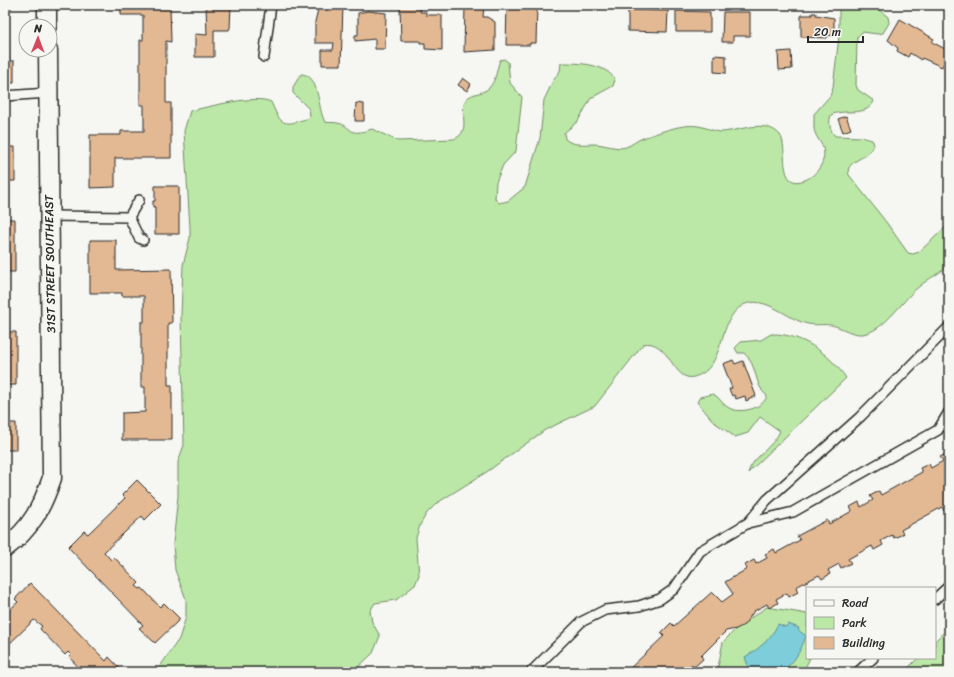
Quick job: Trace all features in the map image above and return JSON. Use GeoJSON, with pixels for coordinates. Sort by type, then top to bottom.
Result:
{"type":"FeatureCollection","features":[{"type":"Feature","properties":{"kind":"street"},"geometry":{"type":"LineString","coordinates":[[47,5],[48,18]]}},
{"type":"Feature","properties":{"kind":"street","name":"31ST STREET SOUTHEAST"},"geometry":{"type":"LineString","coordinates":[[5,548],[14,542],[34,519],[42,506],[52,478],[48,58]]}},
{"type":"Feature","properties":{"kind":"lane"},"geometry":{"type":"LineString","coordinates":[[264,58],[271,5]]}},
{"type":"Feature","properties":{"kind":"lane"},"geometry":{"type":"LineString","coordinates":[[5,96],[48,93]]}},
{"type":"Feature","properties":{"kind":"lane"},"geometry":{"type":"LineString","coordinates":[[128,217],[139,200]]}},
{"type":"Feature","properties":{"kind":"lane"},"geometry":{"type":"LineString","coordinates":[[50,216],[128,217]]}},
{"type":"Feature","properties":{"kind":"lane"},"geometry":{"type":"LineString","coordinates":[[128,217],[139,238],[143,240]]}},
{"type":"Feature","properties":{"kind":"lane"},"geometry":{"type":"LineString","coordinates":[[748,523],[767,500],[860,417],[949,327]]}},
{"type":"Feature","properties":{"kind":"lane"},"geometry":{"type":"LineString","coordinates":[[531,672],[581,622],[605,610],[639,606],[660,598],[674,589],[700,551],[748,523],[793,512],[938,430],[949,412]]}},
{"type":"Feature","properties":{"kind":"lane"},"geometry":{"type":"LineString","coordinates":[[936,598],[949,586]]}},
{"type":"Feature","properties":{"kind":"lane"},"geometry":{"type":"LineString","coordinates":[[858,672],[872,659]]}},
{"type":"Feature","properties":{"kind":"green space"},"geometry":{"type":"Polygon","coordinates":[[[839,5],[873,5],[888,17],[889,23],[883,33],[878,34],[862,32],[857,37],[856,85],[858,90],[874,101],[871,106],[860,111],[836,113],[831,115],[830,118],[830,126],[835,136],[861,137],[872,140],[874,144],[871,150],[850,166],[848,170],[849,175],[908,253],[913,254],[919,252],[949,224],[949,265],[946,268],[916,289],[880,326],[863,334],[855,333],[832,325],[815,325],[800,322],[768,305],[760,303],[751,302],[743,305],[734,312],[729,321],[712,364],[704,372],[694,377],[687,377],[681,374],[659,347],[652,344],[643,344],[595,406],[545,430],[488,471],[437,503],[427,513],[420,525],[416,538],[419,575],[415,585],[396,600],[375,603],[370,611],[372,622],[380,636],[373,653],[353,672],[154,672],[161,665],[179,639],[186,617],[186,599],[175,570],[173,544],[178,496],[178,462],[184,445],[181,316],[183,265],[190,238],[190,228],[184,131],[190,111],[219,104],[254,99],[271,102],[280,120],[284,122],[293,123],[307,119],[310,116],[309,109],[293,93],[293,87],[301,74],[307,75],[315,85],[322,116],[325,122],[343,124],[354,132],[372,129],[398,141],[454,139],[462,133],[464,124],[463,109],[466,100],[468,97],[483,92],[492,85],[500,60],[504,59],[508,62],[510,83],[522,97],[516,151],[503,165],[496,182],[495,199],[499,203],[508,201],[525,187],[540,138],[544,100],[553,81],[560,71],[561,63],[575,63],[598,67],[611,74],[615,80],[613,86],[591,98],[578,121],[564,133],[565,139],[571,143],[598,144],[623,148],[643,138],[670,129],[685,126],[692,125],[722,132],[760,126],[767,127],[780,135],[784,148],[787,173],[790,179],[796,182],[805,180],[813,175],[820,167],[824,158],[823,148],[814,129],[814,114],[830,96],[833,87],[839,36],[839,5]]]}},
{"type":"Feature","properties":{"kind":"green space"},"geometry":{"type":"Polygon","coordinates":[[[771,334],[793,337],[804,341],[823,353],[832,361],[846,378],[748,473],[750,467],[773,442],[780,431],[760,417],[748,433],[735,437],[714,422],[697,402],[700,397],[713,394],[727,407],[734,410],[751,409],[761,404],[767,396],[760,387],[752,363],[744,353],[738,353],[735,348],[741,342],[761,340],[771,334]]]}},
{"type":"Feature","properties":{"kind":"green space"},"geometry":{"type":"Polygon","coordinates":[[[767,607],[806,614],[806,659],[810,659],[803,672],[717,672],[723,642],[740,625],[767,607]]]}},
{"type":"Feature","properties":{"kind":"green space"},"geometry":{"type":"Polygon","coordinates":[[[949,627],[949,672],[904,672],[917,659],[936,659],[936,640],[949,627]]]}},
{"type":"Feature","properties":{"kind":"water"},"geometry":{"type":"Polygon","coordinates":[[[778,624],[786,627],[788,624],[799,628],[798,630],[806,636],[796,658],[787,667],[776,672],[750,672],[745,657],[772,635],[778,624]]]}},
{"type":"Feature","properties":{"kind":"building"},"geometry":{"type":"Polygon","coordinates":[[[5,5],[12,5],[12,8],[8,8],[9,61],[14,61],[14,83],[5,83],[5,5]]]}},
{"type":"Feature","properties":{"kind":"building"},"geometry":{"type":"Polygon","coordinates":[[[121,5],[170,5],[171,42],[166,41],[166,103],[171,103],[171,158],[115,158],[115,187],[90,188],[90,135],[121,135],[121,131],[144,131],[144,105],[140,105],[140,40],[143,40],[143,15],[121,15],[121,5]]]}},
{"type":"Feature","properties":{"kind":"building"},"geometry":{"type":"Polygon","coordinates":[[[206,5],[231,5],[230,28],[229,30],[214,30],[214,57],[195,57],[195,34],[207,35],[206,5]]]}},
{"type":"Feature","properties":{"kind":"building"},"geometry":{"type":"Polygon","coordinates":[[[319,5],[343,5],[341,65],[322,65],[322,50],[333,50],[334,43],[315,43],[315,22],[319,5]]]}},
{"type":"Feature","properties":{"kind":"building"},"geometry":{"type":"Polygon","coordinates":[[[465,5],[484,5],[483,17],[487,17],[495,22],[495,50],[464,52],[465,5]]]}},
{"type":"Feature","properties":{"kind":"building"},"geometry":{"type":"Polygon","coordinates":[[[537,5],[536,43],[530,43],[530,45],[506,45],[507,6],[537,5]]]}},
{"type":"Feature","properties":{"kind":"building"},"geometry":{"type":"Polygon","coordinates":[[[400,6],[421,6],[420,12],[426,12],[426,15],[442,15],[442,50],[425,49],[425,43],[420,43],[420,41],[401,41],[400,6]]]}},
{"type":"Feature","properties":{"kind":"building"},"geometry":{"type":"Polygon","coordinates":[[[628,10],[668,11],[667,32],[628,31],[628,10]]]}},
{"type":"Feature","properties":{"kind":"building"},"geometry":{"type":"Polygon","coordinates":[[[368,11],[386,13],[385,49],[375,49],[375,39],[355,41],[355,35],[358,35],[358,13],[368,11]]]}},
{"type":"Feature","properties":{"kind":"building"},"geometry":{"type":"Polygon","coordinates":[[[676,11],[710,12],[710,32],[676,32],[676,11]]]}},
{"type":"Feature","properties":{"kind":"building"},"geometry":{"type":"Polygon","coordinates":[[[723,12],[750,12],[750,36],[733,36],[733,42],[722,42],[723,12]]]}},
{"type":"Feature","properties":{"kind":"building"},"geometry":{"type":"Polygon","coordinates":[[[812,13],[834,18],[834,36],[828,35],[827,38],[801,37],[801,15],[812,15],[812,13]]]}},
{"type":"Feature","properties":{"kind":"building"},"geometry":{"type":"Polygon","coordinates":[[[900,19],[934,39],[932,42],[947,50],[946,52],[949,55],[942,67],[922,58],[921,60],[910,53],[908,57],[897,51],[898,48],[888,40],[900,19]]]}},
{"type":"Feature","properties":{"kind":"building"},"geometry":{"type":"Polygon","coordinates":[[[791,51],[792,69],[779,70],[778,52],[791,51]]]}},
{"type":"Feature","properties":{"kind":"building"},"geometry":{"type":"Polygon","coordinates":[[[714,55],[726,56],[726,73],[714,72],[714,55]]]}},
{"type":"Feature","properties":{"kind":"building"},"geometry":{"type":"Polygon","coordinates":[[[463,78],[471,84],[467,91],[458,85],[463,78]]]}},
{"type":"Feature","properties":{"kind":"building"},"geometry":{"type":"Polygon","coordinates":[[[356,103],[364,104],[364,121],[355,121],[356,103]]]}},
{"type":"Feature","properties":{"kind":"building"},"geometry":{"type":"Polygon","coordinates":[[[846,116],[851,129],[843,132],[838,119],[846,116]]]}},
{"type":"Feature","properties":{"kind":"building"},"geometry":{"type":"Polygon","coordinates":[[[5,147],[15,147],[15,181],[5,181],[5,147]]]}},
{"type":"Feature","properties":{"kind":"building"},"geometry":{"type":"Polygon","coordinates":[[[155,186],[179,186],[179,234],[155,234],[155,207],[153,207],[153,201],[155,201],[155,186]]]}},
{"type":"Feature","properties":{"kind":"building"},"geometry":{"type":"Polygon","coordinates":[[[5,219],[15,219],[15,272],[5,272],[5,219]]]}},
{"type":"Feature","properties":{"kind":"building"},"geometry":{"type":"Polygon","coordinates":[[[90,240],[116,240],[116,270],[171,269],[172,323],[168,323],[168,385],[172,385],[172,440],[122,440],[122,413],[145,412],[145,387],[141,387],[141,322],[144,322],[144,296],[122,296],[122,293],[90,293],[90,240]]]}},
{"type":"Feature","properties":{"kind":"building"},"geometry":{"type":"Polygon","coordinates":[[[5,332],[16,332],[16,385],[5,385],[5,332]]]}},
{"type":"Feature","properties":{"kind":"building"},"geometry":{"type":"Polygon","coordinates":[[[733,360],[735,364],[743,361],[756,396],[746,401],[745,396],[736,399],[734,395],[732,396],[729,389],[732,388],[723,364],[733,360]]]}},
{"type":"Feature","properties":{"kind":"building"},"geometry":{"type":"Polygon","coordinates":[[[5,423],[16,423],[16,450],[5,450],[5,423]]]}},
{"type":"Feature","properties":{"kind":"building"},"geometry":{"type":"Polygon","coordinates":[[[949,452],[949,509],[944,511],[942,507],[901,530],[903,534],[894,538],[892,535],[881,541],[883,545],[874,550],[872,546],[848,559],[851,563],[841,568],[839,564],[828,570],[830,574],[822,579],[819,575],[796,587],[798,592],[789,597],[787,593],[776,599],[778,603],[769,608],[767,604],[754,611],[744,625],[736,629],[726,631],[701,656],[703,659],[694,667],[692,664],[684,672],[626,672],[664,636],[661,633],[671,623],[674,626],[712,592],[722,602],[733,594],[725,582],[747,569],[745,565],[754,560],[756,564],[767,558],[765,554],[774,549],[776,553],[800,540],[797,536],[827,520],[829,524],[852,511],[850,507],[859,502],[861,507],[873,500],[870,496],[879,491],[881,495],[922,472],[920,468],[929,464],[931,468],[943,461],[940,457],[949,452]]]}},
{"type":"Feature","properties":{"kind":"building"},"geometry":{"type":"Polygon","coordinates":[[[137,480],[161,504],[145,520],[142,516],[104,552],[111,560],[114,557],[139,583],[136,586],[140,589],[142,588],[160,607],[164,603],[180,619],[155,643],[139,628],[143,625],[68,547],[84,531],[88,534],[125,498],[122,495],[137,480]]]}},
{"type":"Feature","properties":{"kind":"building"},"geometry":{"type":"Polygon","coordinates":[[[30,583],[106,661],[109,657],[123,672],[83,672],[69,657],[71,655],[68,652],[65,655],[40,629],[42,626],[34,620],[5,648],[5,614],[18,602],[15,599],[30,583]]]}}]}
